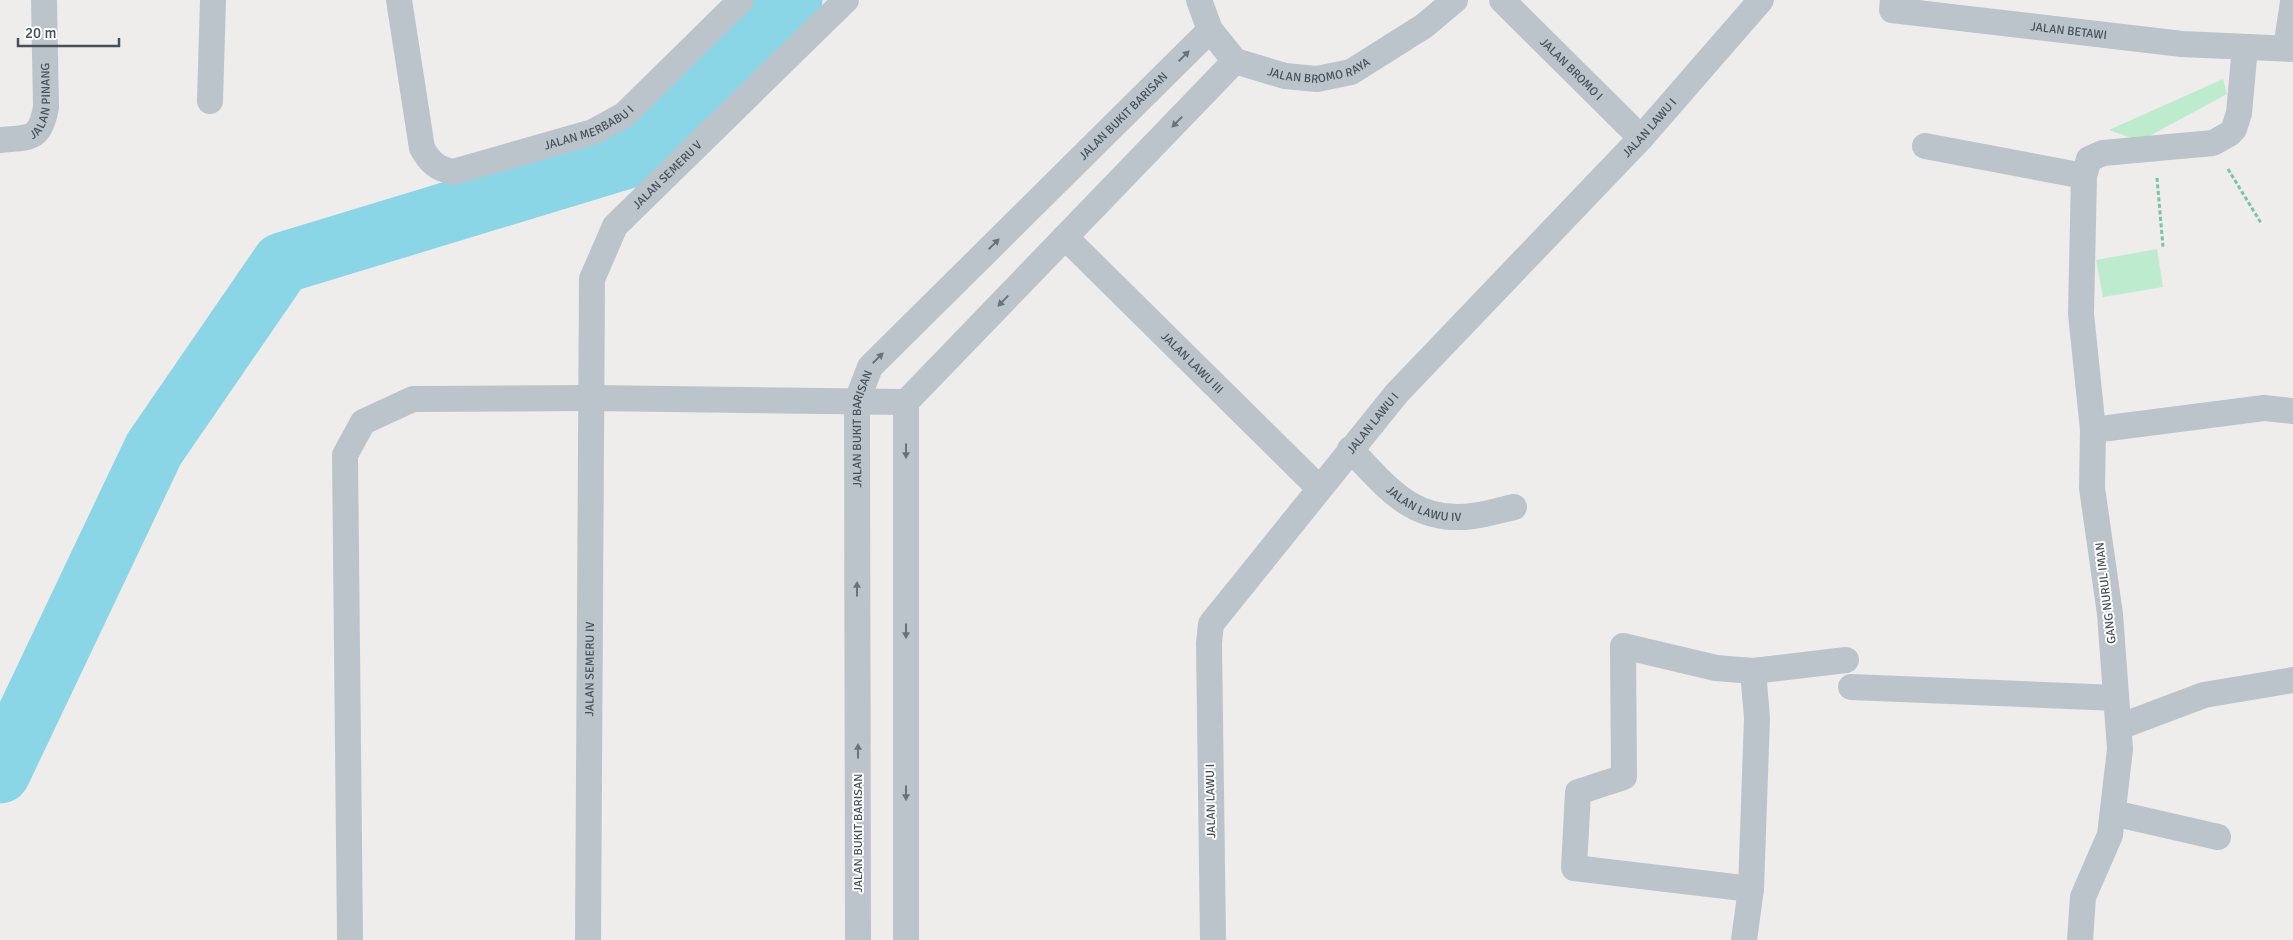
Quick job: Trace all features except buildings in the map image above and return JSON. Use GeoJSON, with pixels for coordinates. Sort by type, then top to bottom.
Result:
{"type":"FeatureCollection","features":[{"type":"Feature","properties":{"kind":"street","name":"JALAN PINANG"},"geometry":{"type":"LineString","coordinates":[[0,140],[30,137],[43,124],[46,107],[44,0]]}},
{"type":"Feature","properties":{"kind":"street"},"geometry":{"type":"LineString","coordinates":[[210,101],[213,0]]}},
{"type":"Feature","properties":{"kind":"street","name":"JALAN MERBABU I"},"geometry":{"type":"LineString","coordinates":[[399,0],[418,131],[428,159],[440,169],[453,172],[593,132],[624,115],[741,0]]}},
{"type":"Feature","properties":{"kind":"street","name":"JALAN SEMERU V"},"geometry":{"type":"LineString","coordinates":[[591,398],[592,279],[615,226],[846,0]]}},
{"type":"Feature","properties":{"kind":"street"},"geometry":{"type":"LineString","coordinates":[[906,940],[906,402],[1235,62],[1210,30],[1199,0]]}},
{"type":"Feature","properties":{"kind":"street","name":"JALAN BROMO RAYA"},"geometry":{"type":"LineString","coordinates":[[1235,62],[1285,76],[1317,79],[1351,72],[1424,26],[1454,0]]}},
{"type":"Feature","properties":{"kind":"street","name":"JALAN BROMO I"},"geometry":{"type":"LineString","coordinates":[[1502,0],[1641,138]]}},
{"type":"Feature","properties":{"kind":"street","name":"JALAN LAWU I"},"geometry":{"type":"LineString","coordinates":[[1213,940],[1209,643],[1211,624],[1397,393],[1641,138],[1761,0]]}},
{"type":"Feature","properties":{"kind":"street"},"geometry":{"type":"LineString","coordinates":[[2290,49],[2293,2]]}},
{"type":"Feature","properties":{"kind":"street","name":"JALAN BETAWI"},"geometry":{"type":"LineString","coordinates":[[1893,5],[2182,44],[2290,49]]}},
{"type":"Feature","properties":{"kind":"street","name":"JALAN BUKIT BARISAN"},"geometry":{"type":"LineString","coordinates":[[858,940],[857,401],[870,367],[1210,30]]}},
{"type":"Feature","properties":{"kind":"street"},"geometry":{"type":"LineString","coordinates":[[1925,146],[2084,176],[2086,165],[2093,156],[2103,153],[2213,143],[2234,129],[2238,120],[2244,47]]}},
{"type":"Feature","properties":{"kind":"street","name":"GANG NURUL IMAN"},"geometry":{"type":"LineString","coordinates":[[2080,940],[2082,897],[2110,835],[2120,749],[2110,614],[2092,488],[2093,430],[2081,314],[2084,176]]}},
{"type":"Feature","properties":{"kind":"street","name":"JALAN LAWU III"},"geometry":{"type":"LineString","coordinates":[[1065,237],[1319,488]]}},
{"type":"Feature","properties":{"kind":"street"},"geometry":{"type":"LineString","coordinates":[[350,940],[345,455],[363,422],[412,399],[591,398],[906,402]]}},
{"type":"Feature","properties":{"kind":"street","name":"JALAN SEMERU IV"},"geometry":{"type":"LineString","coordinates":[[588,940],[591,398]]}},
{"type":"Feature","properties":{"kind":"street"},"geometry":{"type":"LineString","coordinates":[[2093,430],[2264,408],[2293,411]]}},
{"type":"Feature","properties":{"kind":"street","name":"JALAN LAWU IV"},"geometry":{"type":"LineString","coordinates":[[1350,449],[1392,492],[1409,506],[1430,514],[1448,517],[1472,516],[1514,507]]}},
{"type":"Feature","properties":{"kind":"street"},"geometry":{"type":"LineString","coordinates":[[1751,889],[1574,868],[1578,792],[1624,777],[1623,646],[1716,668],[1752,671],[1846,660]]}},
{"type":"Feature","properties":{"kind":"street"},"geometry":{"type":"LineString","coordinates":[[1744,940],[1751,889],[1757,718],[1752,671]]}},
{"type":"Feature","properties":{"kind":"street"},"geometry":{"type":"LineString","coordinates":[[2118,727],[2204,695],[2293,680]]}},
{"type":"Feature","properties":{"kind":"street"},"geometry":{"type":"LineString","coordinates":[[1851,687],[2116,698]]}},
{"type":"Feature","properties":{"kind":"street"},"geometry":{"type":"LineString","coordinates":[[2112,813],[2218,837]]}},
{"type":"Feature","properties":{"kind":"path"},"geometry":{"type":"LineString","coordinates":[[2213,143],[2261,223]]}},
{"type":"Feature","properties":{"kind":"path"},"geometry":{"type":"LineString","coordinates":[[2153,148],[2163,247]]}},
{"type":"Feature","properties":{"kind":"green space"},"geometry":{"type":"Polygon","coordinates":[[[2223,79],[2227,94],[2140,141],[2109,130],[2223,79]]]}},
{"type":"Feature","properties":{"kind":"green space"},"geometry":{"type":"Polygon","coordinates":[[[2157,249],[2163,287],[2103,297],[2096,260],[2157,249]]]}},
{"type":"Feature","properties":{"kind":"waterway"},"geometry":{"type":"LineString","coordinates":[[0,773],[154,449],[282,263],[634,156],[792,0]]}}]}
